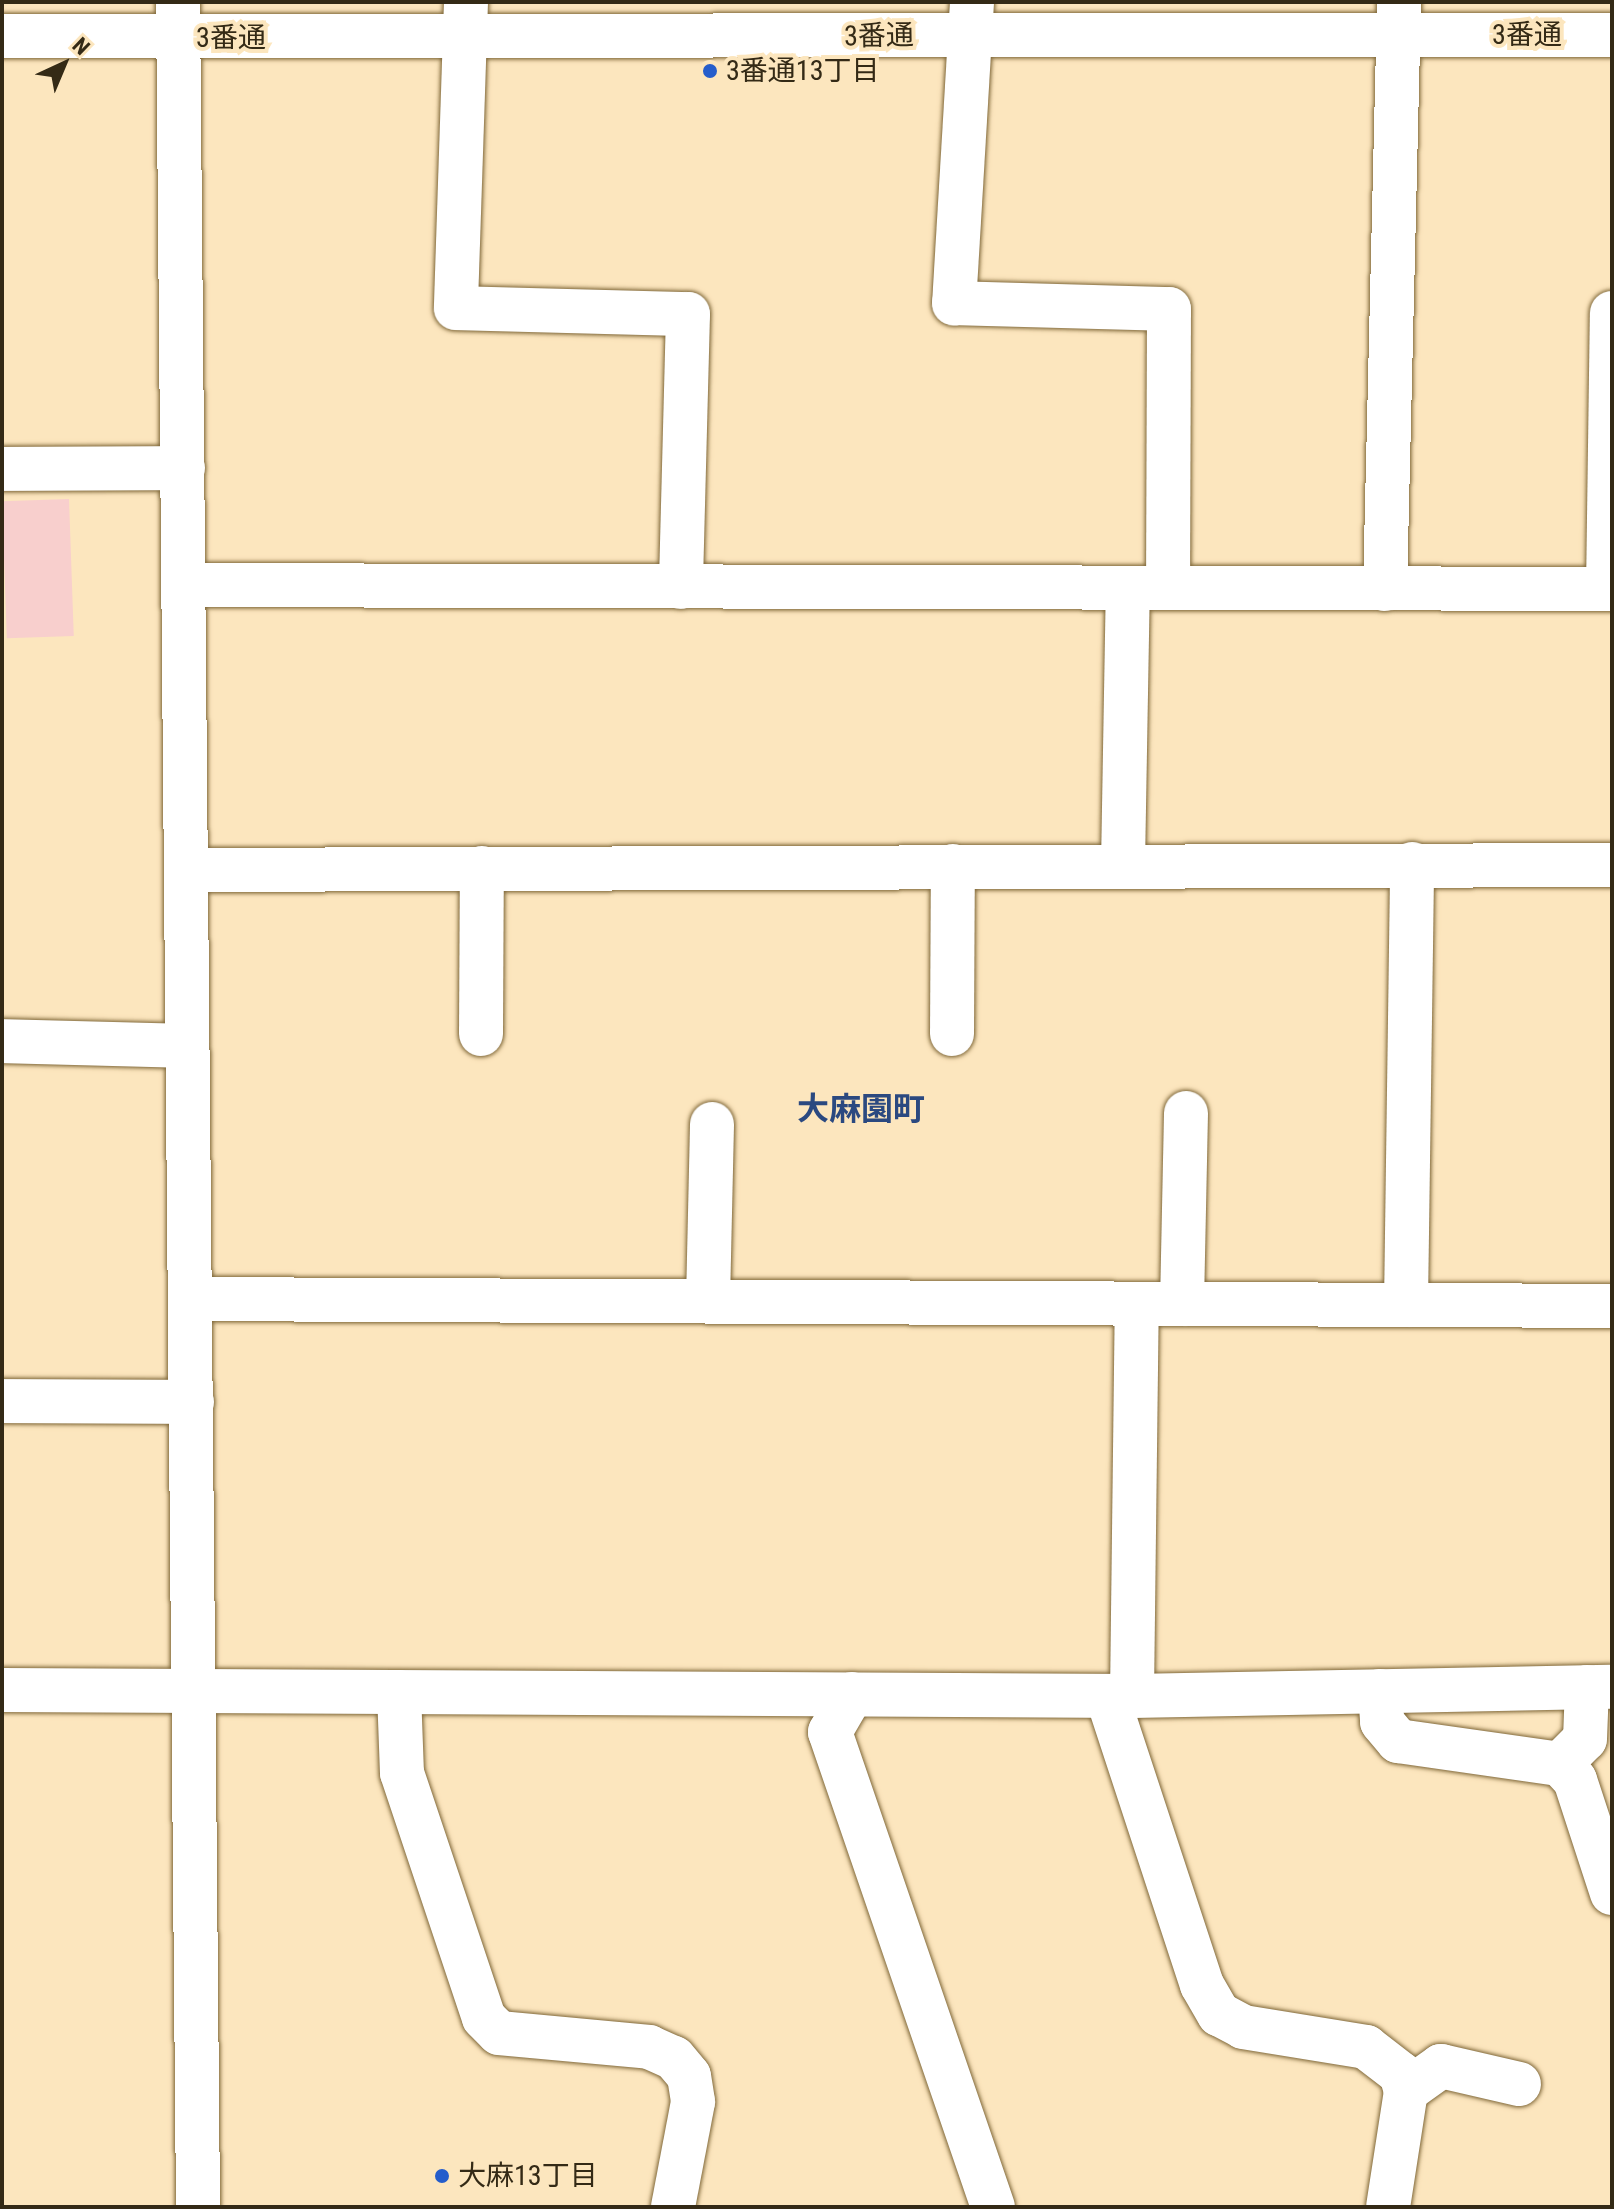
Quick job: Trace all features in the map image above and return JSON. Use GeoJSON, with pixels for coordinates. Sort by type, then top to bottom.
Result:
{"type":"FeatureCollection","features":[{"type":"Feature","properties":{"kind":"street","name":"3番通"},"geometry":{"type":"LineString","coordinates":[[2,36],[178,20],[760,19],[1401,19],[1612,35]]}},
{"type":"Feature","properties":{"kind":"street"},"geometry":{"type":"LineString","coordinates":[[992,19],[954,303],[1169,309],[1123,865]]}},
{"type":"Feature","properties":{"kind":"street"},"geometry":{"type":"LineString","coordinates":[[1385,589],[1401,19]]}},
{"type":"Feature","properties":{"kind":"street"},"geometry":{"type":"LineString","coordinates":[[178,20],[187,1046],[197,1690],[198,2207]]}},
{"type":"Feature","properties":{"kind":"street"},"geometry":{"type":"LineString","coordinates":[[467,20],[456,308],[688,314],[681,587]]}},
{"type":"Feature","properties":{"kind":"street"},"geometry":{"type":"LineString","coordinates":[[184,585],[1610,589],[1612,313]]}},
{"type":"Feature","properties":{"kind":"street"},"geometry":{"type":"LineString","coordinates":[[2,469],[183,468]]}},
{"type":"Feature","properties":{"kind":"street"},"geometry":{"type":"LineString","coordinates":[[1406,1305],[1412,864]]}},
{"type":"Feature","properties":{"kind":"street"},"geometry":{"type":"LineString","coordinates":[[186,870],[1612,865]]}},
{"type":"Feature","properties":{"kind":"street"},"geometry":{"type":"LineString","coordinates":[[952,1034],[953,866]]}},
{"type":"Feature","properties":{"kind":"street"},"geometry":{"type":"LineString","coordinates":[[481,1034],[482,868]]}},
{"type":"Feature","properties":{"kind":"street"},"geometry":{"type":"LineString","coordinates":[[2,1041],[187,1046]]}},
{"type":"Feature","properties":{"kind":"street"},"geometry":{"type":"LineString","coordinates":[[1182,1304],[1186,1113]]}},
{"type":"Feature","properties":{"kind":"street"},"geometry":{"type":"LineString","coordinates":[[708,1301],[712,1124]]}},
{"type":"Feature","properties":{"kind":"street"},"geometry":{"type":"LineString","coordinates":[[191,1299],[1612,1306]]}},
{"type":"Feature","properties":{"kind":"street"},"geometry":{"type":"LineString","coordinates":[[1137,1305],[1120,1696],[1202,1985],[1219,2014],[1243,2027],[1366,2047],[1388,2059],[1406,2091],[1388,2207]]}},
{"type":"Feature","properties":{"kind":"street"},"geometry":{"type":"LineString","coordinates":[[2,1401],[192,1402]]}},
{"type":"Feature","properties":{"kind":"street"},"geometry":{"type":"LineString","coordinates":[[2,1690],[1120,1696],[1599,1687],[1585,1739],[1560,1764]]}},
{"type":"Feature","properties":{"kind":"street"},"geometry":{"type":"LineString","coordinates":[[1380,1691],[1382,1722],[1398,1741],[1560,1764],[1575,1780],[1612,1893]]}},
{"type":"Feature","properties":{"kind":"street"},"geometry":{"type":"LineString","coordinates":[[399,1692],[402,1773],[484,2018],[499,2033],[649,2047],[674,2058],[689,2076],[693,2102],[673,2207]]}},
{"type":"Feature","properties":{"kind":"street"},"geometry":{"type":"LineString","coordinates":[[852,1694],[830,1732],[993,2207]]}},
{"type":"Feature","properties":{"kind":"street"},"geometry":{"type":"LineString","coordinates":[[1406,2091],[1441,2066],[1519,2084]]}},
{"type":"Feature","properties":{"kind":"shaded area"},"geometry":{"type":"Polygon","coordinates":[[[69,499],[74,636],[7,638],[2,501],[69,499]]]}},
{"type":"Feature","properties":{"kind":"place","name":"3番通13丁目"},"geometry":{"type":"Point","coordinates":[710,71]}},
{"type":"Feature","properties":{"kind":"place","name":"大麻13丁目"},"geometry":{"type":"Point","coordinates":[442,2176]}},
{"type":"Feature","properties":{"kind":"district","name":"大麻園町"},"geometry":{"type":"Point","coordinates":[861,1109]}}]}
